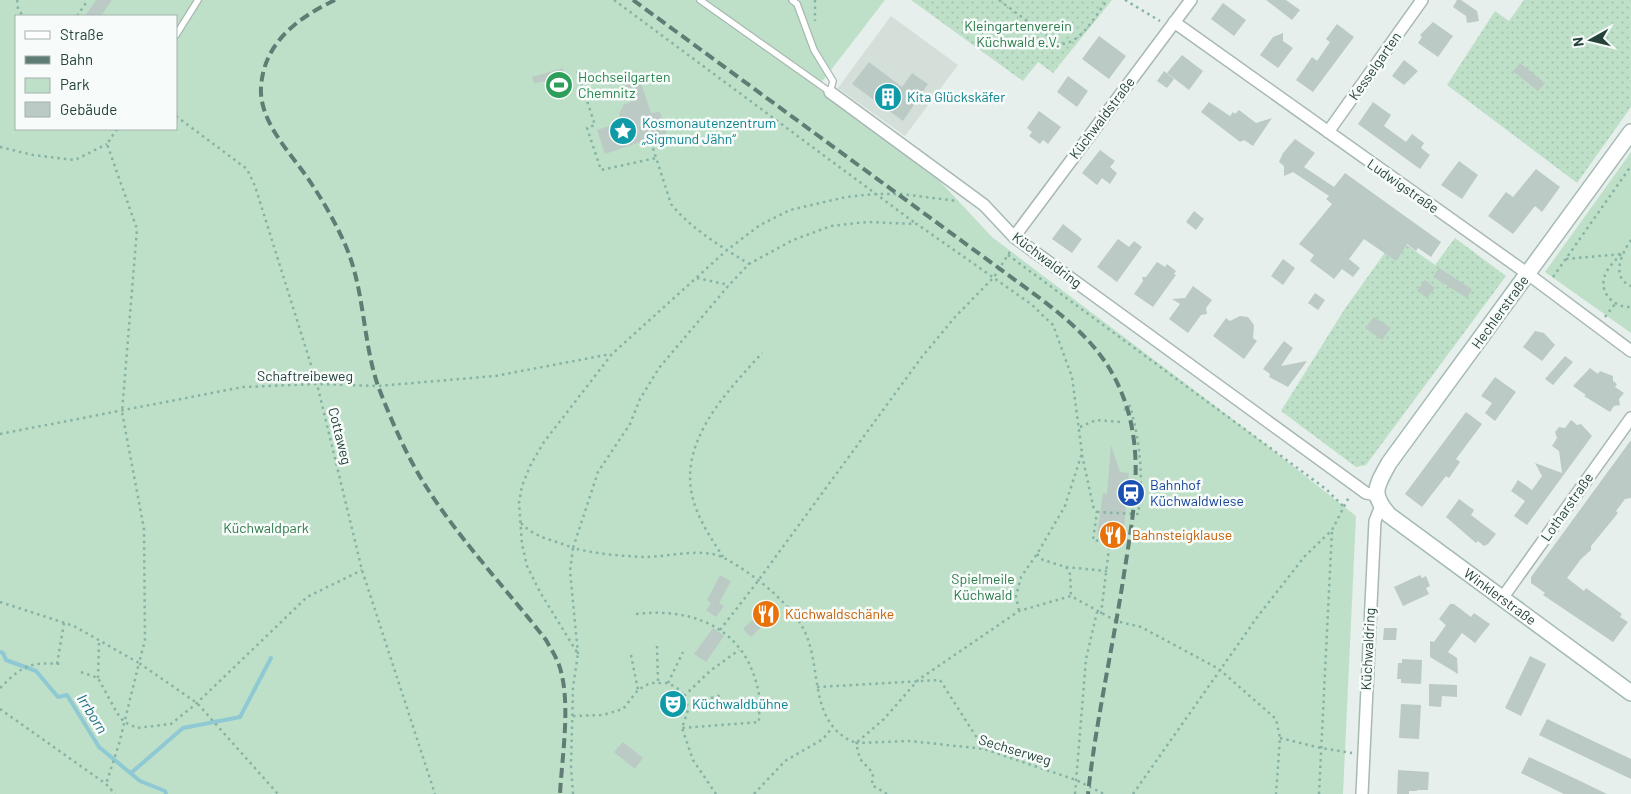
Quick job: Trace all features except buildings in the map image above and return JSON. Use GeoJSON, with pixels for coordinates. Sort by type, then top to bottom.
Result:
{"type":"FeatureCollection","features":[{"type":"Feature","properties":{"kind":"main road","name":"Hechlerstraße"},"geometry":{"type":"LineString","coordinates":[[1378,500],[1377,485],[1389,463],[1631,132]]}},
{"type":"Feature","properties":{"kind":"main road","name":"Winklerstraße"},"geometry":{"type":"LineString","coordinates":[[1378,500],[1389,515],[1631,693]]}},
{"type":"Feature","properties":{"kind":"street","name":"Küchwaldstraße"},"geometry":{"type":"LineString","coordinates":[[1014,237],[1190,0]]}},
{"type":"Feature","properties":{"kind":"street","name":"Kesselgarten"},"geometry":{"type":"LineString","coordinates":[[1328,132],[1422,0]]}},
{"type":"Feature","properties":{"kind":"street","name":"Ludwigstraße"},"geometry":{"type":"LineString","coordinates":[[1172,25],[1328,132],[1528,274],[1545,289],[1631,351]]}},
{"type":"Feature","properties":{"kind":"street","name":"Küchwaldring"},"geometry":{"type":"LineString","coordinates":[[830,92],[984,204],[1014,237],[1356,486],[1378,500],[1375,522],[1362,794]]}},
{"type":"Feature","properties":{"kind":"street","name":"Lotharstraße"},"geometry":{"type":"LineString","coordinates":[[1503,597],[1631,418]]}},
{"type":"Feature","properties":{"kind":"lane"},"geometry":{"type":"LineString","coordinates":[[178,31],[198,0]]}},
{"type":"Feature","properties":{"kind":"lane","name":"Küchwaldring"},"geometry":{"type":"LineString","coordinates":[[700,0],[830,92]]}},
{"type":"Feature","properties":{"kind":"lane"},"geometry":{"type":"LineString","coordinates":[[792,0],[797,4],[823,67],[833,81],[830,92]]}},
{"type":"Feature","properties":{"kind":"path"},"geometry":{"type":"LineString","coordinates":[[17,0],[18,9],[22,15]]}},
{"type":"Feature","properties":{"kind":"path"},"geometry":{"type":"LineString","coordinates":[[78,15],[88,0]]}},
{"type":"Feature","properties":{"kind":"path"},"geometry":{"type":"LineString","coordinates":[[614,0],[874,194],[1031,304],[1053,325],[1072,377],[1082,453],[1094,510],[1097,512],[1094,540],[1106,542]]}},
{"type":"Feature","properties":{"kind":"path"},"geometry":{"type":"LineString","coordinates":[[999,0],[1058,44],[1063,44],[1081,35],[1107,0]]}},
{"type":"Feature","properties":{"kind":"path"},"geometry":{"type":"LineString","coordinates":[[1125,0],[1172,25]]}},
{"type":"Feature","properties":{"kind":"path"},"geometry":{"type":"LineString","coordinates":[[578,71],[595,125],[587,128],[601,170],[656,158]]}},
{"type":"Feature","properties":{"kind":"path","name":"Cottaweg"},"geometry":{"type":"LineString","coordinates":[[178,117],[247,169],[251,178],[317,384],[362,570],[435,794]]}},
{"type":"Feature","properties":{"kind":"path"},"geometry":{"type":"LineString","coordinates":[[0,147],[33,155],[75,160],[107,144],[116,130]]}},
{"type":"Feature","properties":{"kind":"path"},"geometry":{"type":"LineString","coordinates":[[651,142],[671,204],[686,220],[749,264]]}},
{"type":"Feature","properties":{"kind":"path"},"geometry":{"type":"LineString","coordinates":[[106,784],[119,744],[145,640],[144,529],[122,412],[137,229],[107,144]]}},
{"type":"Feature","properties":{"kind":"path"},"geometry":{"type":"LineString","coordinates":[[1545,289],[1631,166]]}},
{"type":"Feature","properties":{"kind":"path"},"geometry":{"type":"LineString","coordinates":[[578,654],[540,592],[527,566],[522,544],[519,503],[522,486],[531,464],[544,442],[612,354],[727,250],[760,225],[790,210],[846,197],[874,194],[901,194],[984,204]]}},
{"type":"Feature","properties":{"kind":"path"},"geometry":{"type":"LineString","coordinates":[[573,794],[574,687],[578,654],[570,570],[573,548],[598,472],[630,424],[640,399],[659,368],[749,264],[793,240],[831,226],[867,222],[917,224]]}},
{"type":"Feature","properties":{"kind":"path"},"geometry":{"type":"LineString","coordinates":[[720,630],[921,358],[955,317],[994,277],[1008,255],[1014,237]]}},
{"type":"Feature","properties":{"kind":"path"},"geometry":{"type":"LineString","coordinates":[[1631,240],[1606,272],[1603,284],[1606,296],[1616,304],[1631,308]]}},
{"type":"Feature","properties":{"kind":"path"},"geometry":{"type":"LineString","coordinates":[[1566,259],[1621,254]]}},
{"type":"Feature","properties":{"kind":"path"},"geometry":{"type":"LineString","coordinates":[[1621,254],[1619,265],[1621,276],[1631,286]]}},
{"type":"Feature","properties":{"kind":"path"},"geometry":{"type":"LineString","coordinates":[[1008,255],[1326,489],[1343,506]]}},
{"type":"Feature","properties":{"kind":"path"},"geometry":{"type":"LineString","coordinates":[[696,278],[729,285]]}},
{"type":"Feature","properties":{"kind":"path"},"geometry":{"type":"LineString","coordinates":[[723,557],[701,520],[692,496],[691,458],[698,436],[708,421],[762,353]]}},
{"type":"Feature","properties":{"kind":"path","name":"Schaftreibeweg"},"geometry":{"type":"LineString","coordinates":[[0,434],[122,412],[243,387],[317,384],[378,386],[495,376],[612,354]]}},
{"type":"Feature","properties":{"kind":"path"},"geometry":{"type":"LineString","coordinates":[[1097,512],[1138,514],[1142,475],[1138,442],[1130,406],[1124,408],[1124,410]]}},
{"type":"Feature","properties":{"kind":"path"},"geometry":{"type":"LineString","coordinates":[[1080,427],[1096,420],[1120,422]]}},
{"type":"Feature","properties":{"kind":"path"},"geometry":{"type":"LineString","coordinates":[[1019,611],[1016,596],[1021,577],[1065,506],[1082,453]]}},
{"type":"Feature","properties":{"kind":"path"},"geometry":{"type":"LineString","coordinates":[[1133,794],[1219,669],[1305,556],[1332,530],[1343,506],[1356,486]]}},
{"type":"Feature","properties":{"kind":"path"},"geometry":{"type":"LineString","coordinates":[[521,523],[534,535],[556,540],[573,548],[622,555],[705,553],[723,557],[758,581],[792,610],[812,648],[817,687],[826,718],[832,728],[856,742],[860,759],[873,772],[872,785],[888,794]]}},
{"type":"Feature","properties":{"kind":"path"},"geometry":{"type":"LineString","coordinates":[[1319,794],[1332,530]]}},
{"type":"Feature","properties":{"kind":"path"},"geometry":{"type":"LineString","coordinates":[[1106,542],[1109,538],[1116,539],[1117,549],[1109,548]]}},
{"type":"Feature","properties":{"kind":"path"},"geometry":{"type":"LineString","coordinates":[[1101,614],[1109,548],[1106,542]]}},
{"type":"Feature","properties":{"kind":"path"},"geometry":{"type":"LineString","coordinates":[[1037,554],[1043,560],[1066,567],[1107,571]]}},
{"type":"Feature","properties":{"kind":"path"},"geometry":{"type":"LineString","coordinates":[[1066,567],[1070,574],[1071,596]]}},
{"type":"Feature","properties":{"kind":"path"},"geometry":{"type":"LineString","coordinates":[[99,641],[98,678],[116,713],[124,722],[137,728],[172,724],[197,703],[307,597],[362,570]]}},
{"type":"Feature","properties":{"kind":"path"},"geometry":{"type":"LineString","coordinates":[[856,742],[884,719],[918,680],[1019,611],[1071,596],[1116,621],[1141,626],[1219,669],[1276,719],[1280,738],[1276,794]]}},
{"type":"Feature","properties":{"kind":"path"},"geometry":{"type":"LineString","coordinates":[[0,602],[65,623],[139,663],[197,703],[278,794]]}},
{"type":"Feature","properties":{"kind":"path"},"geometry":{"type":"LineString","coordinates":[[636,614],[662,612],[688,615],[705,621],[720,630],[739,650],[751,667],[759,696],[759,722],[682,728]]}},
{"type":"Feature","properties":{"kind":"path"},"geometry":{"type":"LineString","coordinates":[[1075,794],[1086,659],[1097,612]]}},
{"type":"Feature","properties":{"kind":"path"},"geometry":{"type":"LineString","coordinates":[[57,664],[65,623]]}},
{"type":"Feature","properties":{"kind":"path"},"geometry":{"type":"LineString","coordinates":[[657,646],[658,682]]}},
{"type":"Feature","properties":{"kind":"path"},"geometry":{"type":"LineString","coordinates":[[684,696],[710,671],[739,650]]}},
{"type":"Feature","properties":{"kind":"path"},"geometry":{"type":"LineString","coordinates":[[668,683],[683,652]]}},
{"type":"Feature","properties":{"kind":"path"},"geometry":{"type":"LineString","coordinates":[[631,655],[638,690]]}},
{"type":"Feature","properties":{"kind":"path"},"geometry":{"type":"LineString","coordinates":[[0,688],[12,676],[37,662],[63,664]]}},
{"type":"Feature","properties":{"kind":"path"},"geometry":{"type":"LineString","coordinates":[[81,672],[98,678]]}},
{"type":"Feature","properties":{"kind":"path"},"geometry":{"type":"LineString","coordinates":[[817,687],[940,680],[984,749]]}},
{"type":"Feature","properties":{"kind":"path"},"geometry":{"type":"LineString","coordinates":[[573,716],[603,715],[623,709],[638,690],[658,682],[668,683],[678,688],[684,696],[686,704],[686,720],[682,728],[693,760],[716,794]]}},
{"type":"Feature","properties":{"kind":"path"},"geometry":{"type":"LineString","coordinates":[[686,704],[722,695]]}},
{"type":"Feature","properties":{"kind":"path"},"geometry":{"type":"LineString","coordinates":[[0,709],[106,784],[115,794]]}},
{"type":"Feature","properties":{"kind":"path"},"geometry":{"type":"LineString","coordinates":[[754,794],[785,761],[807,746],[823,739],[832,728]]}},
{"type":"Feature","properties":{"kind":"path"},"geometry":{"type":"LineString","coordinates":[[1280,738],[1321,748],[1363,755]]}},
{"type":"Feature","properties":{"kind":"path","name":"Sechserweg"},"geometry":{"type":"LineString","coordinates":[[856,742],[910,741],[984,749],[1076,780],[1104,794]]}},
{"type":"Feature","properties":{"kind":"shaded area"},"geometry":{"type":"Polygon","coordinates":[[[891,16],[958,65],[905,136],[838,88],[891,16]]]}},
{"type":"Feature","properties":{"kind":"green space","name":"Küchwaldpark"},"geometry":{"type":"Polygon","coordinates":[[[0,0],[885,0],[821,83],[824,95],[934,175],[992,237],[1260,440],[1356,516],[1343,794],[0,794],[0,0]]]}},
{"type":"Feature","properties":{"kind":"green space","name":"Kleingartenverein Küchwald e.V."},"geometry":{"type":"Polygon","coordinates":[[[911,0],[1112,0],[1053,73],[1038,62],[1023,81],[911,0]]]}},
{"type":"Feature","properties":{"kind":"green space"},"geometry":{"type":"Polygon","coordinates":[[[1524,0],[1631,0],[1631,107],[1577,183],[1447,85],[1495,11],[1509,21],[1524,0]]]}},
{"type":"Feature","properties":{"kind":"green space"},"geometry":{"type":"Polygon","coordinates":[[[1631,152],[1631,333],[1545,272],[1631,152]]]}},
{"type":"Feature","properties":{"kind":"green space"},"geometry":{"type":"Polygon","coordinates":[[[1396,237],[1435,265],[1455,238],[1506,276],[1366,465],[1356,467],[1281,411],[1344,310],[1396,237]]]}},
{"type":"Feature","properties":{"kind":"waterway","name":"Irrborn"},"geometry":{"type":"LineString","coordinates":[[0,652],[3,653],[6,660],[36,671],[58,697],[67,695],[99,747],[140,781],[165,791],[166,794]]}},
{"type":"Feature","properties":{"kind":"waterway"},"geometry":{"type":"LineString","coordinates":[[131,773],[183,728],[240,717],[271,658]]}},
{"type":"Feature","properties":{"kind":"railway"},"geometry":{"type":"LineString","coordinates":[[335,0],[308,15],[285,33],[276,44],[264,71],[261,87],[265,113],[278,138],[320,197],[344,242],[356,277],[369,350],[378,386],[406,451],[427,488],[454,527],[546,640],[557,661],[565,698],[564,747],[560,794]]}},
{"type":"Feature","properties":{"kind":"railway"},"geometry":{"type":"LineString","coordinates":[[633,0],[1041,299],[1079,331],[1109,368],[1124,399],[1130,421],[1136,464],[1135,486],[1120,601],[1095,739],[1088,794]]}},
{"type":"Feature","properties":{"kind":"place","name":"Hochseilgarten Chemnitz"},"geometry":{"type":"Point","coordinates":[559,85]}},
{"type":"Feature","properties":{"kind":"place","name":"Kita Glückskäfer"},"geometry":{"type":"Point","coordinates":[888,97]}},
{"type":"Feature","properties":{"kind":"place","name":"Kosmonautenzentrum „Sigmund Jähn“"},"geometry":{"type":"Point","coordinates":[623,131]}},
{"type":"Feature","properties":{"kind":"place","name":"Bahnhof Küchwaldwiese"},"geometry":{"type":"Point","coordinates":[1131,493]}},
{"type":"Feature","properties":{"kind":"place","name":"Bahnsteigklause"},"geometry":{"type":"Point","coordinates":[1113,535]}},
{"type":"Feature","properties":{"kind":"place","name":"Küchwaldschänke"},"geometry":{"type":"Point","coordinates":[766,614]}},
{"type":"Feature","properties":{"kind":"place","name":"Küchwaldbühne"},"geometry":{"type":"Point","coordinates":[673,704]}},
{"type":"Feature","properties":{"kind":"park label","name":"Spielmeile Küchwald"},"geometry":{"type":"Point","coordinates":[983,588]}}]}
